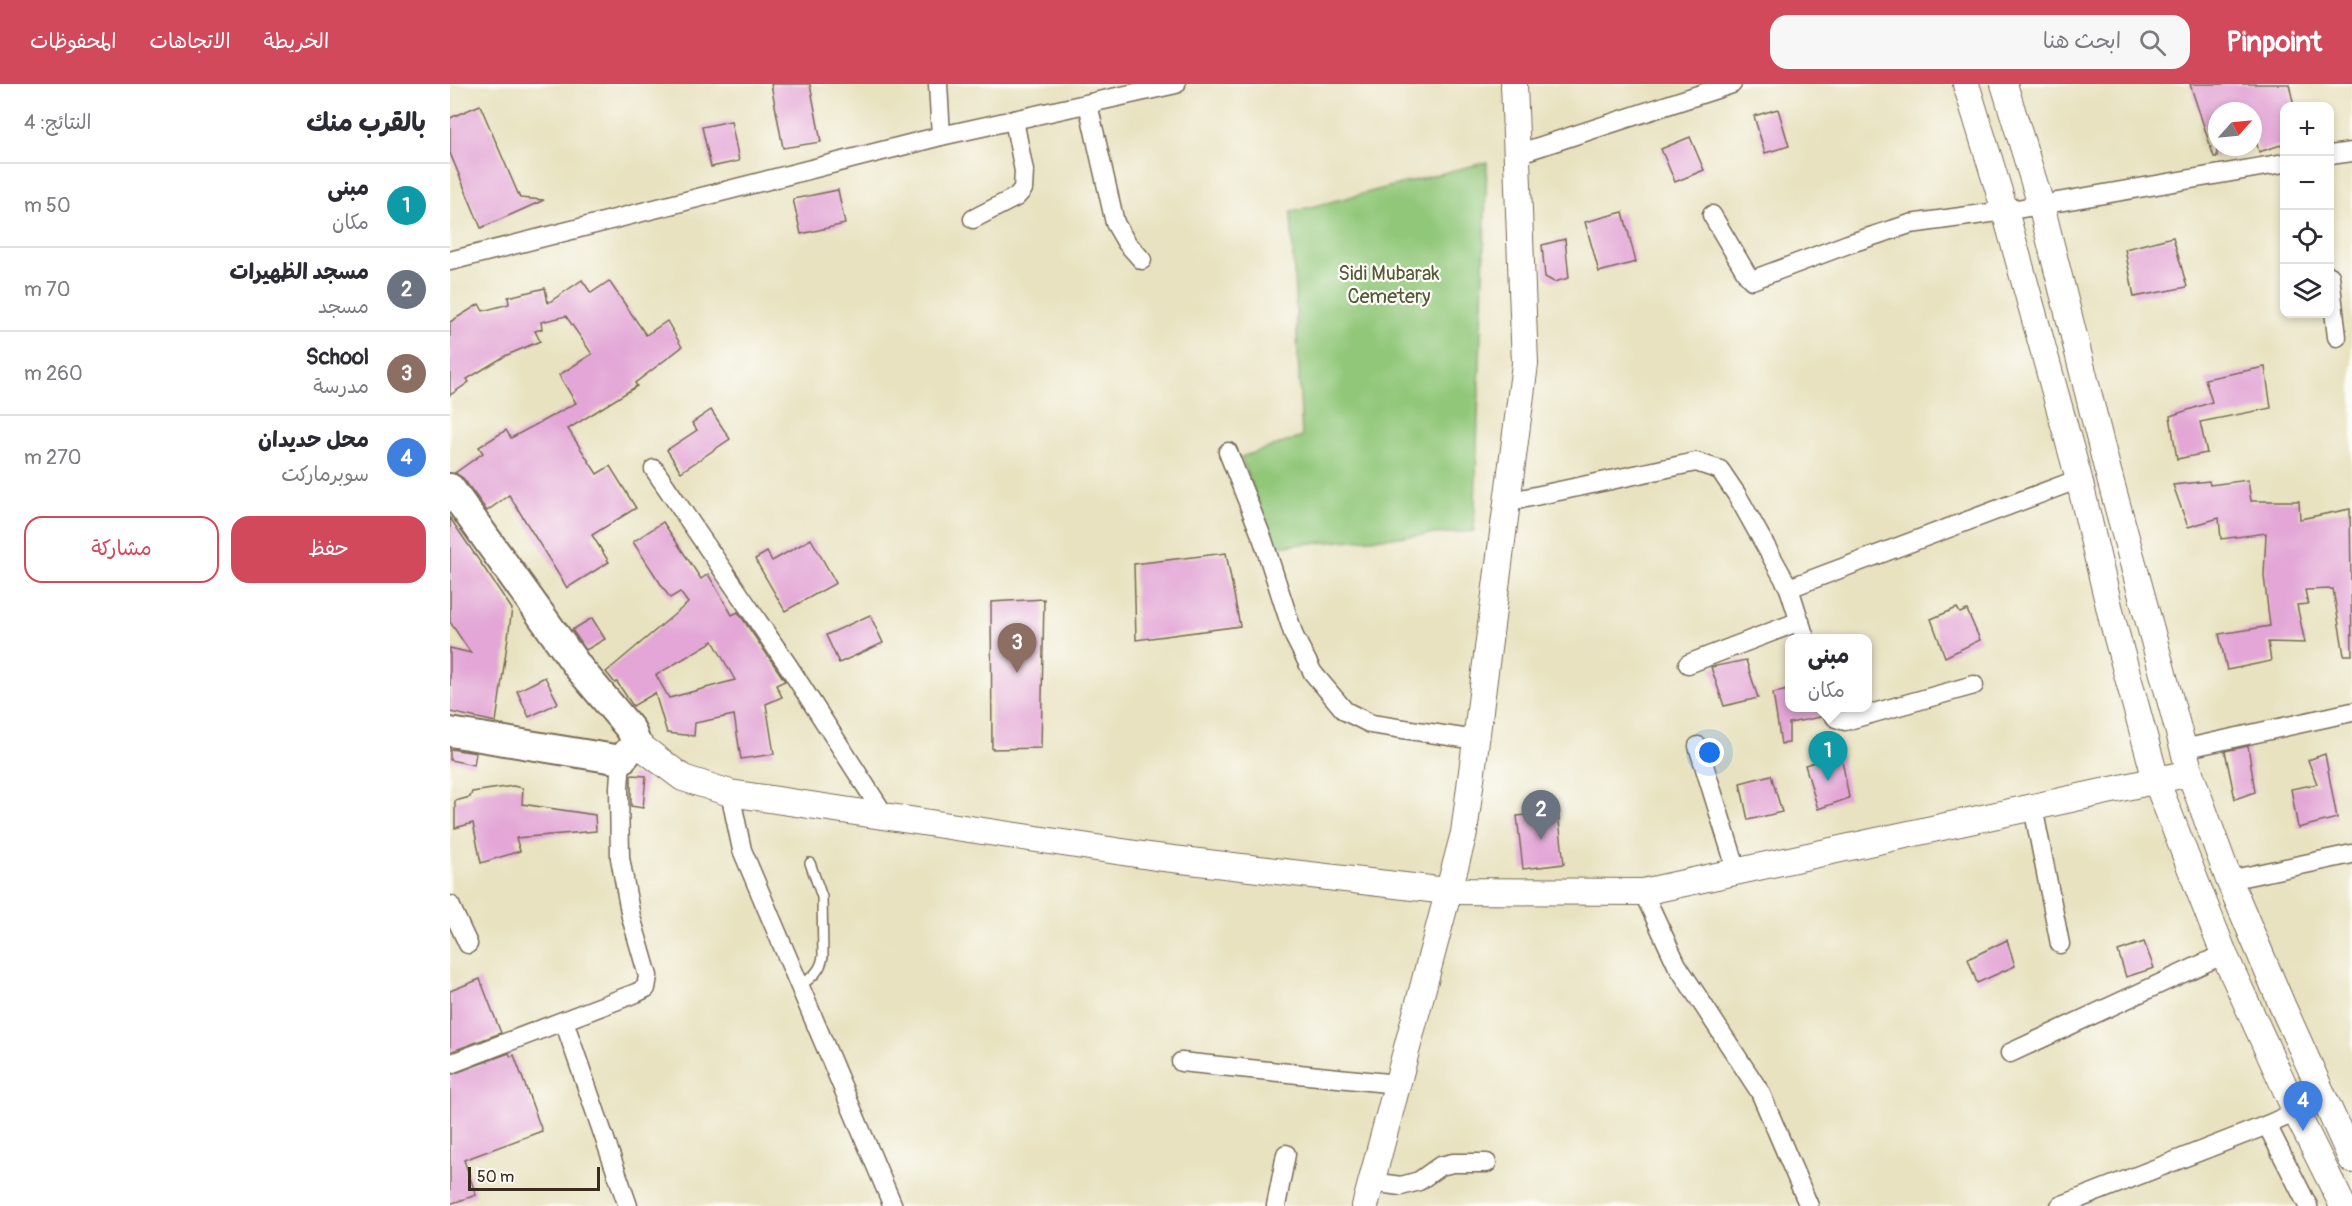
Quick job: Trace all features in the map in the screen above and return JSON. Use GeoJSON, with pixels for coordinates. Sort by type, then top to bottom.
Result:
{"type":"FeatureCollection","features":[{"type":"Feature","properties":{"kind":"main road"},"geometry":{"type":"LineString","coordinates":[[450,488],[578,667],[632,730],[629,751],[450,732]]}},
{"type":"Feature","properties":{"kind":"street"},"geometry":{"type":"LineString","coordinates":[[938,84],[941,136]]}},
{"type":"Feature","properties":{"kind":"street"},"geometry":{"type":"LineString","coordinates":[[450,261],[941,136],[1176,84]]}},
{"type":"Feature","properties":{"kind":"street"},"geometry":{"type":"LineString","coordinates":[[1487,1163],[1446,1164],[1419,1181],[1368,1194],[1464,833],[1525,364],[1514,84]]}},
{"type":"Feature","properties":{"kind":"street"},"geometry":{"type":"LineString","coordinates":[[1517,154],[1732,84]]}},
{"type":"Feature","properties":{"kind":"street"},"geometry":{"type":"LineString","coordinates":[[1966,84],[2005,211],[2079,479],[2112,619],[2156,780],[2224,954],[2295,1112],[2343,1206]]}},
{"type":"Feature","properties":{"kind":"street"},"geometry":{"type":"LineString","coordinates":[[2004,84],[2041,205],[2106,464],[2187,761],[2229,880],[2352,1160]]}},
{"type":"Feature","properties":{"kind":"street"},"geometry":{"type":"LineString","coordinates":[[1088,104],[1115,223],[1126,242],[1142,260]]}},
{"type":"Feature","properties":{"kind":"street"},"geometry":{"type":"LineString","coordinates":[[973,219],[1016,197],[1023,189],[1024,171],[1014,120]]}},
{"type":"Feature","properties":{"kind":"street"},"geometry":{"type":"LineString","coordinates":[[2334,154],[2352,152]]}},
{"type":"Feature","properties":{"kind":"street"},"geometry":{"type":"LineString","coordinates":[[1712,215],[1752,280],[1848,244],[1910,224],[2005,211],[2280,164]]}},
{"type":"Feature","properties":{"kind":"street"},"geometry":{"type":"LineString","coordinates":[[2334,311],[2337,337]]}},
{"type":"Feature","properties":{"kind":"street"},"geometry":{"type":"LineString","coordinates":[[1228,452],[1263,540],[1294,636],[1313,673],[1345,711],[1371,724],[1476,740]]}},
{"type":"Feature","properties":{"kind":"street"},"geometry":{"type":"LineString","coordinates":[[1507,502],[1696,462],[1720,470],[1737,495],[1789,588],[1804,634]]}},
{"type":"Feature","properties":{"kind":"street"},"geometry":{"type":"LineString","coordinates":[[654,469],[789,667],[885,816]]}},
{"type":"Feature","properties":{"kind":"street"},"geometry":{"type":"LineString","coordinates":[[1789,588],[2079,479]]}},
{"type":"Feature","properties":{"kind":"street"},"geometry":{"type":"LineString","coordinates":[[1688,664],[1800,621]]}},
{"type":"Feature","properties":{"kind":"street"},"geometry":{"type":"LineString","coordinates":[[1831,712],[1836,718],[1845,721],[1974,685]]}},
{"type":"Feature","properties":{"kind":"street"},"geometry":{"type":"LineString","coordinates":[[450,1064],[646,988],[648,976],[631,917],[620,858],[619,787],[629,751],[683,778],[730,793],[1156,857],[1447,891],[1643,892],[2156,780],[2187,761],[2352,712]]}},
{"type":"Feature","properties":{"kind":"street"},"geometry":{"type":"LineString","coordinates":[[1698,746],[1737,871]]}},
{"type":"Feature","properties":{"kind":"street"},"geometry":{"type":"LineString","coordinates":[[730,793],[742,850],[893,1206]]}},
{"type":"Feature","properties":{"kind":"street"},"geometry":{"type":"LineString","coordinates":[[2033,807],[2060,944]]}},
{"type":"Feature","properties":{"kind":"street"},"geometry":{"type":"LineString","coordinates":[[2229,880],[2352,854]]}},
{"type":"Feature","properties":{"kind":"street"},"geometry":{"type":"LineString","coordinates":[[1643,892],[1677,965],[1760,1092],[1809,1206]]}},
{"type":"Feature","properties":{"kind":"street"},"geometry":{"type":"LineString","coordinates":[[450,905],[468,944]]}},
{"type":"Feature","properties":{"kind":"street"},"geometry":{"type":"LineString","coordinates":[[2010,1053],[2224,954]]}},
{"type":"Feature","properties":{"kind":"street"},"geometry":{"type":"LineString","coordinates":[[564,1021],[628,1206]]}},
{"type":"Feature","properties":{"kind":"street"},"geometry":{"type":"LineString","coordinates":[[1181,1062],[1397,1084]]}},
{"type":"Feature","properties":{"kind":"street"},"geometry":{"type":"LineString","coordinates":[[2060,1206],[2295,1112]]}},
{"type":"Feature","properties":{"kind":"street"},"geometry":{"type":"LineString","coordinates":[[2267,1125],[2304,1204],[2331,1181]]}},
{"type":"Feature","properties":{"kind":"street"},"geometry":{"type":"LineString","coordinates":[[1276,1206],[1286,1154]]}},
{"type":"Feature","properties":{"kind":"lane"},"geometry":{"type":"LineString","coordinates":[[800,986],[816,974],[822,964],[823,956],[822,897],[810,863]]}},
{"type":"Feature","properties":{"kind":"green space","name":"Sidi Mubarak Cemetery"},"geometry":{"type":"Polygon","coordinates":[[[1487,162],[1474,531],[1275,546],[1241,457],[1302,437],[1291,212],[1487,162]]]}},
{"type":"Feature","properties":{"kind":"building"},"geometry":{"type":"Polygon","coordinates":[[[771,84],[810,84],[821,142],[783,148],[771,84]]]}},
{"type":"Feature","properties":{"kind":"building"},"geometry":{"type":"Polygon","coordinates":[[[2190,84],[2289,84],[2293,102],[2280,102],[2280,145],[2262,151],[2262,102],[2208,102],[2208,139],[2190,84]]]}},
{"type":"Feature","properties":{"kind":"building"},"geometry":{"type":"Polygon","coordinates":[[[480,105],[520,198],[544,200],[481,228],[450,153],[450,118],[480,105]]]}},
{"type":"Feature","properties":{"kind":"building"},"geometry":{"type":"Polygon","coordinates":[[[1778,109],[1789,146],[1765,153],[1754,116],[1778,109]]]}},
{"type":"Feature","properties":{"kind":"building"},"geometry":{"type":"Polygon","coordinates":[[[731,121],[739,161],[711,167],[702,127],[731,121]]]}},
{"type":"Feature","properties":{"kind":"building"},"geometry":{"type":"Polygon","coordinates":[[[1690,137],[1704,170],[1675,182],[1661,149],[1690,137]]]}},
{"type":"Feature","properties":{"kind":"building"},"geometry":{"type":"Polygon","coordinates":[[[838,190],[845,224],[801,234],[793,199],[838,190]]]}},
{"type":"Feature","properties":{"kind":"building"},"geometry":{"type":"Polygon","coordinates":[[[1623,212],[1636,262],[1599,272],[1585,222],[1623,212]]]}},
{"type":"Feature","properties":{"kind":"building"},"geometry":{"type":"Polygon","coordinates":[[[2173,237],[2187,287],[2134,297],[2125,249],[2173,237]]]}},
{"type":"Feature","properties":{"kind":"building"},"geometry":{"type":"Polygon","coordinates":[[[1565,239],[1569,278],[1554,282],[1545,277],[1542,245],[1565,239]]]}},
{"type":"Feature","properties":{"kind":"building"},"geometry":{"type":"Polygon","coordinates":[[[582,280],[591,293],[609,281],[646,335],[667,321],[682,347],[635,383],[637,386],[568,429],[597,474],[610,466],[636,508],[592,535],[609,562],[567,588],[509,495],[487,511],[463,478],[455,473],[483,453],[479,447],[506,430],[511,438],[576,403],[559,375],[592,354],[566,316],[541,322],[542,329],[535,331],[540,341],[505,356],[467,379],[469,382],[450,395],[450,322],[479,304],[483,311],[509,304],[508,297],[545,288],[548,303],[582,280]]]}},
{"type":"Feature","properties":{"kind":"building"},"geometry":{"type":"Polygon","coordinates":[[[2265,367],[2271,408],[2200,422],[2207,453],[2177,459],[2170,416],[2212,402],[2205,379],[2265,367]]]}},
{"type":"Feature","properties":{"kind":"building"},"geometry":{"type":"Polygon","coordinates":[[[711,410],[730,439],[681,472],[667,450],[697,430],[692,423],[711,410]]]}},
{"type":"Feature","properties":{"kind":"building"},"geometry":{"type":"Polygon","coordinates":[[[2248,480],[2251,501],[2299,501],[2300,519],[2350,509],[2352,655],[2344,655],[2333,589],[2305,590],[2308,604],[2297,605],[2305,643],[2268,642],[2271,661],[2227,670],[2219,634],[2270,626],[2264,576],[2266,533],[2221,539],[2219,518],[2188,527],[2173,485],[2209,481],[2210,485],[2248,480]]]}},
{"type":"Feature","properties":{"kind":"building"},"geometry":{"type":"Polygon","coordinates":[[[450,518],[512,609],[496,722],[450,712],[450,648],[471,653],[450,622],[450,518]]]}},
{"type":"Feature","properties":{"kind":"building"},"geometry":{"type":"Polygon","coordinates":[[[663,522],[701,579],[708,574],[732,615],[738,612],[785,681],[776,685],[782,697],[766,704],[774,754],[741,759],[734,715],[695,723],[694,736],[667,733],[655,693],[633,706],[617,682],[615,683],[606,672],[688,603],[680,592],[670,598],[633,542],[663,522]],[[713,641],[656,675],[669,698],[735,680],[713,641]]]}},
{"type":"Feature","properties":{"kind":"building"},"geometry":{"type":"Polygon","coordinates":[[[811,539],[836,583],[785,611],[755,559],[767,552],[772,561],[811,539]]]}},
{"type":"Feature","properties":{"kind":"building"},"geometry":{"type":"Polygon","coordinates":[[[1226,553],[1240,626],[1136,640],[1134,564],[1226,553]]]}},
{"type":"Feature","properties":{"kind":"building"},"geometry":{"type":"Polygon","coordinates":[[[1044,599],[1041,748],[992,749],[991,602],[1044,599]]]}},
{"type":"Feature","properties":{"kind":"building"},"geometry":{"type":"Polygon","coordinates":[[[1957,608],[1960,613],[1967,610],[1980,640],[1945,657],[1931,619],[1957,608]]]}},
{"type":"Feature","properties":{"kind":"building"},"geometry":{"type":"Polygon","coordinates":[[[870,615],[883,643],[839,663],[826,635],[870,615]]]}},
{"type":"Feature","properties":{"kind":"building"},"geometry":{"type":"Polygon","coordinates":[[[592,618],[605,639],[586,650],[572,630],[592,618]]]}},
{"type":"Feature","properties":{"kind":"building"},"geometry":{"type":"Polygon","coordinates":[[[1746,660],[1758,698],[1724,706],[1711,667],[1746,660]]]}},
{"type":"Feature","properties":{"kind":"building"},"geometry":{"type":"Polygon","coordinates":[[[545,677],[558,703],[529,717],[517,691],[545,677]]]}},
{"type":"Feature","properties":{"kind":"building"},"geometry":{"type":"Polygon","coordinates":[[[1785,691],[1785,712],[1819,712],[1821,717],[1789,723],[1789,743],[1781,744],[1773,693],[1785,691]]]}},
{"type":"Feature","properties":{"kind":"building"},"geometry":{"type":"Polygon","coordinates":[[[2248,746],[2255,792],[2235,799],[2225,751],[2248,746]]]}},
{"type":"Feature","properties":{"kind":"building"},"geometry":{"type":"Polygon","coordinates":[[[450,749],[476,753],[474,765],[450,760],[450,749]]]}},
{"type":"Feature","properties":{"kind":"building"},"geometry":{"type":"Polygon","coordinates":[[[1841,754],[1849,798],[1818,809],[1805,765],[1841,754]]]}},
{"type":"Feature","properties":{"kind":"building"},"geometry":{"type":"Polygon","coordinates":[[[2325,754],[2337,818],[2298,828],[2291,789],[2317,784],[2308,760],[2325,754]]]}},
{"type":"Feature","properties":{"kind":"building"},"geometry":{"type":"Polygon","coordinates":[[[631,775],[646,776],[643,808],[631,806],[631,775]]]}},
{"type":"Feature","properties":{"kind":"building"},"geometry":{"type":"Polygon","coordinates":[[[1771,775],[1782,812],[1748,820],[1740,783],[1771,775]]]}},
{"type":"Feature","properties":{"kind":"building"},"geometry":{"type":"Polygon","coordinates":[[[513,786],[523,788],[522,804],[595,815],[596,831],[516,838],[520,851],[481,863],[473,823],[455,828],[455,801],[470,797],[472,792],[513,786]]]}},
{"type":"Feature","properties":{"kind":"building"},"geometry":{"type":"Polygon","coordinates":[[[1558,812],[1564,864],[1523,869],[1517,816],[1558,812]]]}},
{"type":"Feature","properties":{"kind":"building"},"geometry":{"type":"Polygon","coordinates":[[[2007,940],[2015,966],[1977,983],[1968,959],[2007,940]]]}},
{"type":"Feature","properties":{"kind":"building"},"geometry":{"type":"Polygon","coordinates":[[[2144,942],[2154,968],[2126,977],[2118,951],[2144,942]]]}},
{"type":"Feature","properties":{"kind":"building"},"geometry":{"type":"Polygon","coordinates":[[[480,979],[501,1033],[450,1052],[450,991],[480,979]]]}},
{"type":"Feature","properties":{"kind":"building"},"geometry":{"type":"Polygon","coordinates":[[[509,1053],[511,1057],[514,1055],[542,1131],[464,1160],[476,1195],[450,1204],[450,1075],[509,1053]]]}},
{"type":"Feature","properties":{"kind":"place","name":"School"},"geometry":{"type":"Point","coordinates":[1017,673]}},
{"type":"Feature","properties":{"kind":"place","name":"مبنى"},"geometry":{"type":"Point","coordinates":[1828,781]}},
{"type":"Feature","properties":{"kind":"place","name":"مسجد الظهيرات"},"geometry":{"type":"Point","coordinates":[1541,840]}},
{"type":"Feature","properties":{"kind":"place","name":"محل حديدان"},"geometry":{"type":"Point","coordinates":[2303,1131]}}]}
